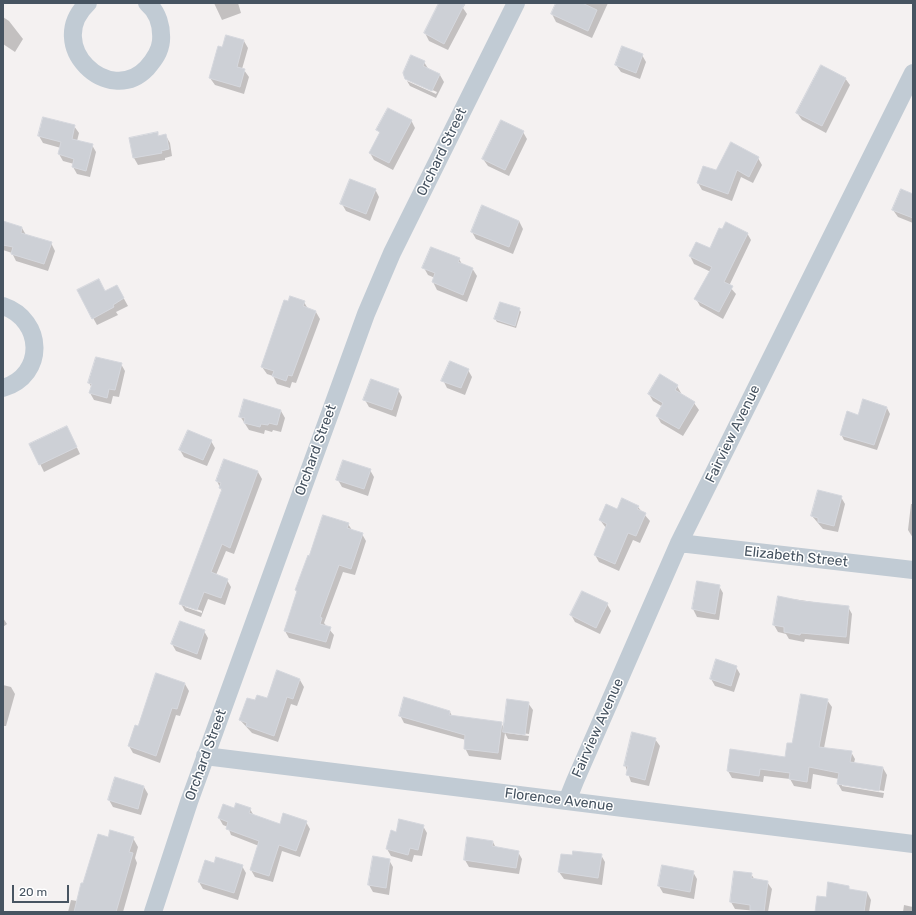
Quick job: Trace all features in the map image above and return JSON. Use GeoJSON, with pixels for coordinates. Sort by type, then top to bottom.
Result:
{"type":"FeatureCollection","features":[{"type":"Feature","properties":{"kind":"street"},"geometry":{"type":"LineString","coordinates":[[81,5],[75,21],[73,35],[75,49],[81,62],[91,71],[104,78],[118,80],[132,78],[144,71],[154,60],[160,46],[162,31],[157,17],[147,3]]}},
{"type":"Feature","properties":{"kind":"street","name":"Orchard Street"},"geometry":{"type":"LineString","coordinates":[[153,912],[174,844],[205,756],[350,356],[378,286],[516,3]]}},
{"type":"Feature","properties":{"kind":"street","name":"Fairview Avenue"},"geometry":{"type":"LineString","coordinates":[[567,802],[679,543],[913,73]]}},
{"type":"Feature","properties":{"kind":"street"},"geometry":{"type":"LineString","coordinates":[[3,306],[13,309],[24,318],[32,331],[35,346],[33,361],[26,373],[17,382],[3,388]]}},
{"type":"Feature","properties":{"kind":"street","name":"Elizabeth Street"},"geometry":{"type":"LineString","coordinates":[[679,543],[913,570]]}},
{"type":"Feature","properties":{"kind":"street","name":"Florence Avenue"},"geometry":{"type":"LineString","coordinates":[[205,756],[913,844]]}},
{"type":"Feature","properties":{"kind":"building"},"geometry":{"type":"Polygon","coordinates":[[[439,3],[465,3],[444,44],[424,33],[439,3]]]}},
{"type":"Feature","properties":{"kind":"building"},"geometry":{"type":"Polygon","coordinates":[[[556,3],[582,3],[597,10],[588,31],[551,14],[556,3]]]}},
{"type":"Feature","properties":{"kind":"building"},"geometry":{"type":"Polygon","coordinates":[[[226,35],[244,40],[237,67],[245,69],[240,87],[209,78],[218,46],[222,47],[226,35]]]}},
{"type":"Feature","properties":{"kind":"building"},"geometry":{"type":"Polygon","coordinates":[[[622,46],[643,54],[636,73],[615,65],[622,46]]]}},
{"type":"Feature","properties":{"kind":"building"},"geometry":{"type":"Polygon","coordinates":[[[411,55],[425,61],[423,66],[440,74],[432,91],[405,79],[403,73],[411,55]]]}},
{"type":"Feature","properties":{"kind":"building"},"geometry":{"type":"Polygon","coordinates":[[[821,65],[846,78],[822,126],[796,113],[821,65]]]}},
{"type":"Feature","properties":{"kind":"building"},"geometry":{"type":"Polygon","coordinates":[[[388,108],[412,120],[389,163],[369,153],[380,132],[376,130],[388,108]]]}},
{"type":"Feature","properties":{"kind":"building"},"geometry":{"type":"Polygon","coordinates":[[[43,117],[75,125],[72,139],[93,144],[86,171],[72,167],[74,159],[58,154],[61,142],[38,136],[43,117]]]}},
{"type":"Feature","properties":{"kind":"building"},"geometry":{"type":"Polygon","coordinates":[[[501,120],[524,131],[505,170],[482,159],[501,120]]]}},
{"type":"Feature","properties":{"kind":"building"},"geometry":{"type":"Polygon","coordinates":[[[158,132],[158,136],[166,134],[169,149],[161,151],[162,153],[133,158],[129,138],[158,132]]]}},
{"type":"Feature","properties":{"kind":"building"},"geometry":{"type":"Polygon","coordinates":[[[731,142],[759,157],[749,177],[737,170],[728,194],[697,183],[703,166],[716,170],[731,142]]]}},
{"type":"Feature","properties":{"kind":"building"},"geometry":{"type":"Polygon","coordinates":[[[350,179],[376,189],[366,214],[340,204],[350,179]]]}},
{"type":"Feature","properties":{"kind":"building"},"geometry":{"type":"Polygon","coordinates":[[[901,189],[913,194],[913,218],[892,210],[901,189]]]}},
{"type":"Feature","properties":{"kind":"building"},"geometry":{"type":"Polygon","coordinates":[[[482,205],[519,221],[509,247],[471,232],[482,205]]]}},
{"type":"Feature","properties":{"kind":"building"},"geometry":{"type":"Polygon","coordinates":[[[3,221],[22,227],[21,233],[52,242],[44,264],[11,254],[13,247],[3,245],[3,221]]]}},
{"type":"Feature","properties":{"kind":"building"},"geometry":{"type":"Polygon","coordinates":[[[726,222],[748,233],[724,282],[733,286],[719,312],[694,299],[712,267],[689,256],[696,242],[710,248],[719,228],[722,229],[726,222]]]}},
{"type":"Feature","properties":{"kind":"building"},"geometry":{"type":"Polygon","coordinates":[[[431,247],[460,258],[458,262],[473,268],[463,295],[432,282],[435,273],[422,268],[431,247]]]}},
{"type":"Feature","properties":{"kind":"building"},"geometry":{"type":"Polygon","coordinates":[[[99,279],[105,291],[117,285],[124,298],[113,305],[114,307],[92,319],[77,290],[99,279]]]}},
{"type":"Feature","properties":{"kind":"building"},"geometry":{"type":"Polygon","coordinates":[[[290,296],[305,301],[303,306],[316,311],[292,376],[288,375],[286,381],[272,376],[274,371],[261,367],[284,300],[288,301],[290,296]]]}},
{"type":"Feature","properties":{"kind":"building"},"geometry":{"type":"Polygon","coordinates":[[[500,302],[520,308],[515,326],[494,319],[500,302]]]}},
{"type":"Feature","properties":{"kind":"building"},"geometry":{"type":"Polygon","coordinates":[[[96,357],[122,363],[115,390],[109,389],[107,398],[89,393],[92,384],[88,383],[96,357]]]}},
{"type":"Feature","properties":{"kind":"building"},"geometry":{"type":"Polygon","coordinates":[[[450,361],[469,369],[461,388],[441,381],[450,361]]]}},
{"type":"Feature","properties":{"kind":"building"},"geometry":{"type":"Polygon","coordinates":[[[660,374],[678,385],[675,390],[695,402],[679,429],[656,416],[663,403],[648,394],[660,374]]]}},
{"type":"Feature","properties":{"kind":"building"},"geometry":{"type":"Polygon","coordinates":[[[371,379],[399,389],[392,410],[363,400],[371,379]]]}},
{"type":"Feature","properties":{"kind":"building"},"geometry":{"type":"Polygon","coordinates":[[[244,399],[281,410],[277,425],[269,423],[268,425],[261,424],[260,427],[244,423],[245,418],[239,417],[244,399]]]}},
{"type":"Feature","properties":{"kind":"building"},"geometry":{"type":"Polygon","coordinates":[[[863,399],[887,407],[874,445],[840,435],[847,411],[858,415],[863,399]]]}},
{"type":"Feature","properties":{"kind":"building"},"geometry":{"type":"Polygon","coordinates":[[[67,426],[77,447],[39,465],[29,444],[67,426]]]}},
{"type":"Feature","properties":{"kind":"building"},"geometry":{"type":"Polygon","coordinates":[[[188,430],[212,440],[203,460],[179,450],[188,430]]]}},
{"type":"Feature","properties":{"kind":"building"},"geometry":{"type":"Polygon","coordinates":[[[224,459],[258,471],[230,548],[222,544],[211,572],[228,579],[221,598],[204,592],[197,610],[179,604],[222,489],[219,488],[221,483],[216,481],[224,459]]]}},
{"type":"Feature","properties":{"kind":"building"},"geometry":{"type":"Polygon","coordinates":[[[343,460],[371,469],[364,489],[336,480],[343,460]]]}},
{"type":"Feature","properties":{"kind":"building"},"geometry":{"type":"Polygon","coordinates":[[[818,490],[842,496],[834,526],[818,522],[818,518],[811,516],[818,490]]]}},
{"type":"Feature","properties":{"kind":"building"},"geometry":{"type":"Polygon","coordinates":[[[622,498],[639,506],[637,509],[646,513],[636,536],[628,533],[615,564],[594,555],[607,524],[599,520],[606,504],[617,509],[622,498]]]}},
{"type":"Feature","properties":{"kind":"building"},"geometry":{"type":"Polygon","coordinates":[[[323,515],[349,523],[347,528],[363,533],[351,569],[339,565],[320,617],[322,618],[320,624],[331,627],[326,642],[284,631],[297,591],[295,590],[308,555],[309,556],[323,515]]]}},
{"type":"Feature","properties":{"kind":"building"},"geometry":{"type":"Polygon","coordinates":[[[697,581],[720,585],[715,614],[692,609],[697,581]]]}},
{"type":"Feature","properties":{"kind":"building"},"geometry":{"type":"Polygon","coordinates":[[[582,591],[608,603],[596,628],[570,615],[582,591]]]}},
{"type":"Feature","properties":{"kind":"building"},"geometry":{"type":"Polygon","coordinates":[[[778,596],[802,601],[849,606],[846,637],[801,633],[800,635],[784,632],[784,627],[773,625],[778,596]]]}},
{"type":"Feature","properties":{"kind":"building"},"geometry":{"type":"Polygon","coordinates":[[[180,621],[205,630],[197,654],[171,644],[180,621]]]}},
{"type":"Feature","properties":{"kind":"building"},"geometry":{"type":"Polygon","coordinates":[[[716,659],[737,666],[731,686],[710,679],[716,659]]]}},
{"type":"Feature","properties":{"kind":"building"},"geometry":{"type":"Polygon","coordinates":[[[277,670],[300,679],[293,699],[287,697],[274,736],[246,726],[247,723],[239,720],[247,698],[255,700],[257,695],[267,698],[277,670]]]}},
{"type":"Feature","properties":{"kind":"building"},"geometry":{"type":"Polygon","coordinates":[[[156,673],[185,683],[177,709],[172,708],[156,756],[128,746],[135,725],[138,726],[156,673]]]}},
{"type":"Feature","properties":{"kind":"building"},"geometry":{"type":"Polygon","coordinates":[[[801,694],[828,699],[819,747],[852,751],[850,762],[883,767],[879,791],[837,784],[839,773],[809,767],[807,782],[789,779],[790,773],[760,769],[759,776],[727,771],[730,749],[785,757],[787,743],[792,743],[801,694]]]}},
{"type":"Feature","properties":{"kind":"building"},"geometry":{"type":"Polygon","coordinates":[[[404,697],[450,711],[449,715],[502,722],[498,753],[464,749],[465,735],[399,716],[404,697]]]}},
{"type":"Feature","properties":{"kind":"building"},"geometry":{"type":"Polygon","coordinates":[[[507,699],[529,702],[525,735],[503,732],[507,699]]]}},
{"type":"Feature","properties":{"kind":"building"},"geometry":{"type":"Polygon","coordinates":[[[632,732],[656,738],[645,780],[626,775],[628,766],[624,766],[632,732]]]}},
{"type":"Feature","properties":{"kind":"building"},"geometry":{"type":"Polygon","coordinates":[[[115,777],[144,786],[138,809],[108,800],[115,777]]]}},
{"type":"Feature","properties":{"kind":"building"},"geometry":{"type":"Polygon","coordinates":[[[236,803],[251,808],[249,813],[280,824],[283,813],[307,821],[296,851],[279,845],[269,876],[250,870],[259,841],[226,829],[228,822],[218,818],[223,804],[234,808],[236,803]]]}},
{"type":"Feature","properties":{"kind":"building"},"geometry":{"type":"Polygon","coordinates":[[[399,819],[424,825],[418,850],[410,848],[408,855],[386,849],[391,830],[396,832],[399,819]]]}},
{"type":"Feature","properties":{"kind":"building"},"geometry":{"type":"Polygon","coordinates":[[[110,830],[134,837],[129,852],[133,853],[116,912],[74,912],[81,883],[83,883],[98,834],[108,837],[110,830]]]}},
{"type":"Feature","properties":{"kind":"building"},"geometry":{"type":"Polygon","coordinates":[[[467,837],[493,841],[492,846],[519,851],[516,868],[464,860],[467,837]]]}},
{"type":"Feature","properties":{"kind":"building"},"geometry":{"type":"Polygon","coordinates":[[[573,851],[602,854],[598,878],[558,872],[561,854],[572,855],[573,851]]]}},
{"type":"Feature","properties":{"kind":"building"},"geometry":{"type":"Polygon","coordinates":[[[373,856],[390,859],[386,888],[368,885],[373,856]]]}},
{"type":"Feature","properties":{"kind":"building"},"geometry":{"type":"Polygon","coordinates":[[[216,857],[243,865],[234,893],[198,882],[205,860],[214,863],[216,857]]]}},
{"type":"Feature","properties":{"kind":"building"},"geometry":{"type":"Polygon","coordinates":[[[662,865],[694,871],[690,892],[658,886],[662,865]]]}},
{"type":"Feature","properties":{"kind":"building"},"geometry":{"type":"Polygon","coordinates":[[[734,871],[752,873],[751,878],[768,881],[764,912],[750,910],[750,905],[730,902],[734,871]]]}},
{"type":"Feature","properties":{"kind":"building"},"geometry":{"type":"Polygon","coordinates":[[[828,882],[849,886],[849,889],[867,892],[864,912],[815,912],[817,896],[826,897],[828,882]]]}}]}
